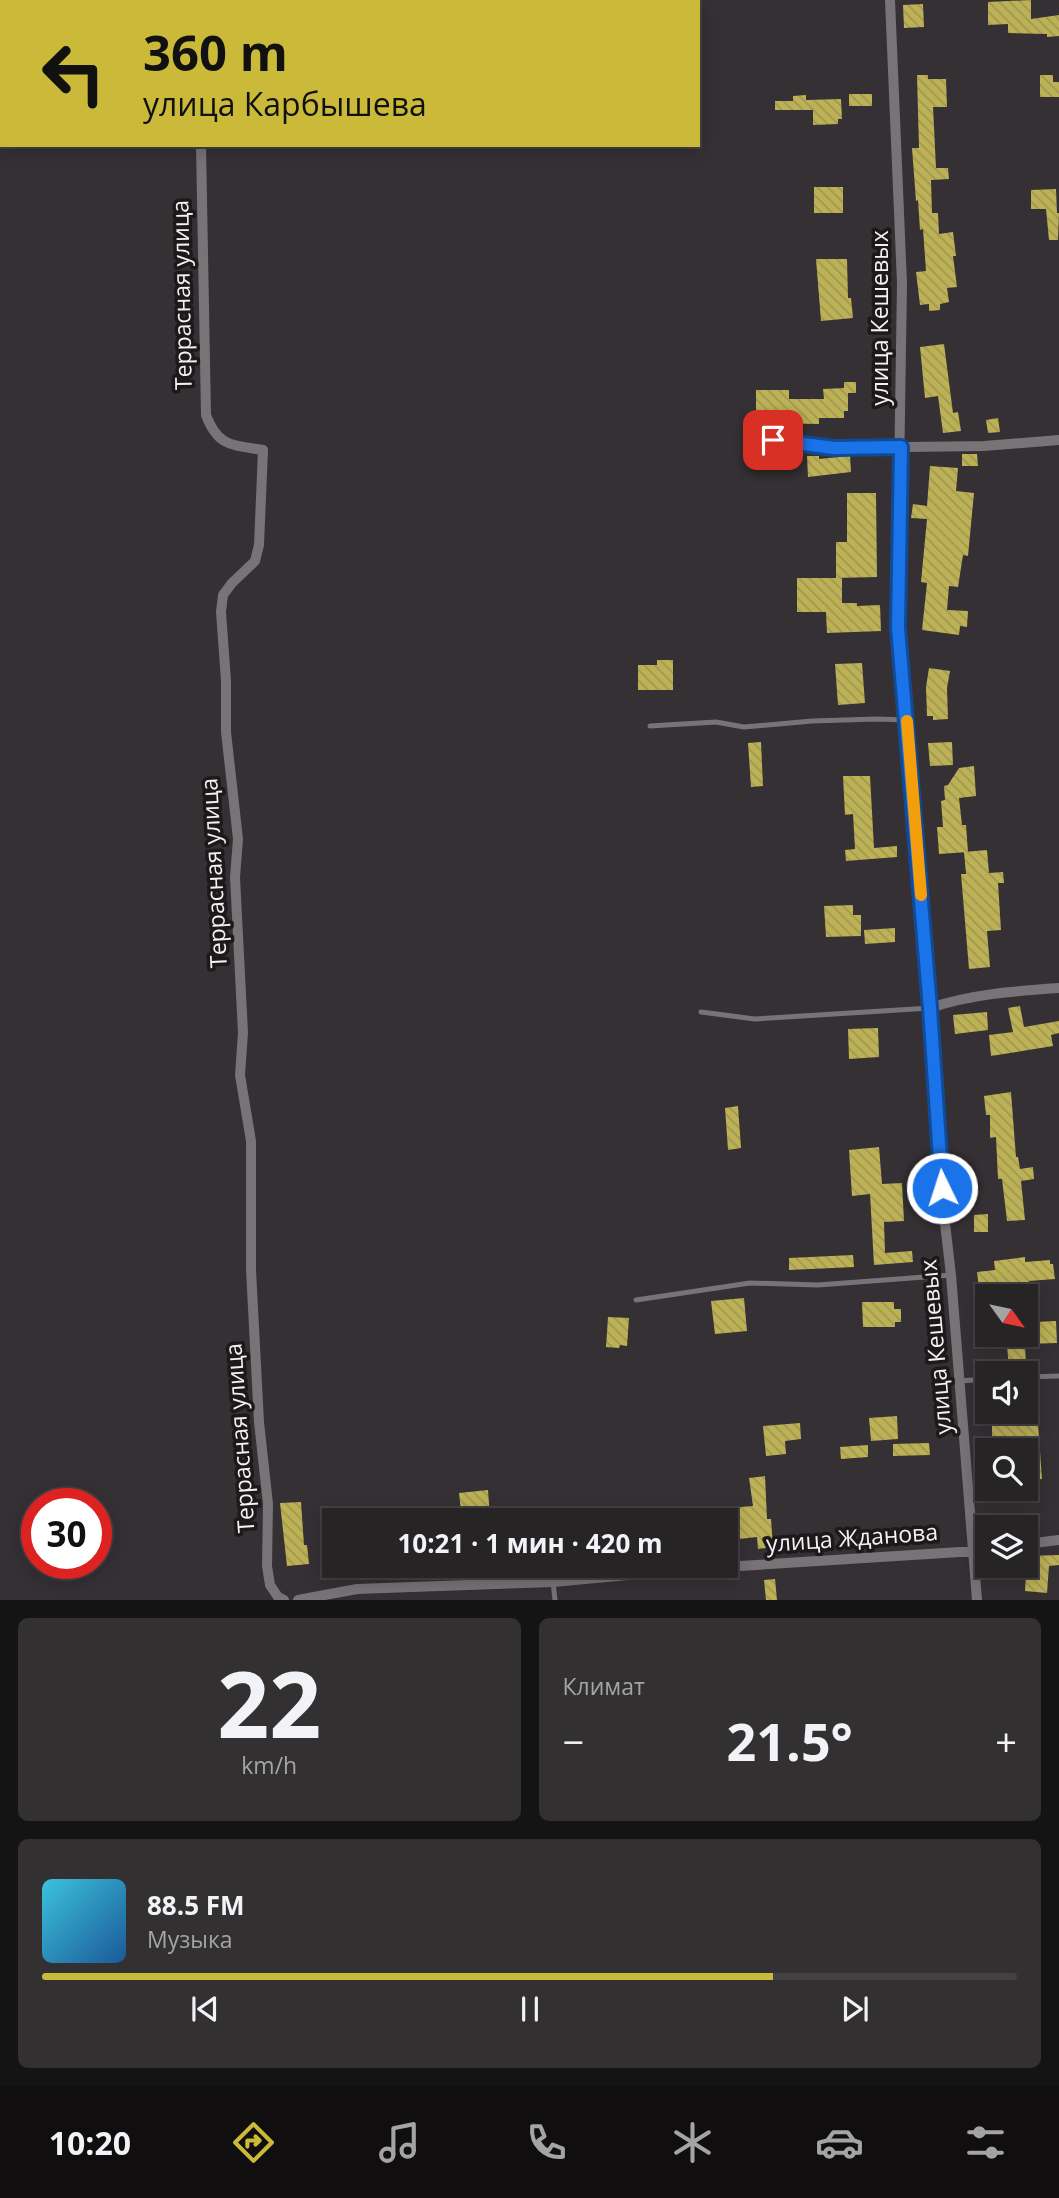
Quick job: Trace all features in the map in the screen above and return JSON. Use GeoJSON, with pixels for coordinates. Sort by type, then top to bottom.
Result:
{"type":"FeatureCollection","features":[{"type":"Feature","properties":{"kind":"street","name":"улица Кешевых"},"geometry":{"type":"LineString","coordinates":[[890,0],[902,283],[897,608],[976,1600]]}},
{"type":"Feature","properties":{"kind":"street","name":"Террасная улица"},"geometry":{"type":"LineString","coordinates":[[201,147],[206,415],[212,430],[225,444],[263,450],[256,561],[223,595],[221,612],[226,681],[226,732],[238,839],[235,877],[243,1033],[240,1075],[251,1141],[251,1270],[259,1422],[268,1504],[267,1566],[270,1585],[278,1597],[284,1600]]}},
{"type":"Feature","properties":{"kind":"street"},"geometry":{"type":"LineString","coordinates":[[773,440],[834,448],[984,446],[1059,440]]}},
{"type":"Feature","properties":{"kind":"street"},"geometry":{"type":"LineString","coordinates":[[930,1008],[964,998],[1059,988]]}},
{"type":"Feature","properties":{"kind":"street"},"geometry":{"type":"LineString","coordinates":[[1038,1543],[1059,1541]]}},
{"type":"Feature","properties":{"kind":"street","name":"улица Жданова"},"geometry":{"type":"LineString","coordinates":[[553,1582],[692,1569],[973,1552]]}},
{"type":"Feature","properties":{"kind":"street"},"geometry":{"type":"LineString","coordinates":[[298,1600],[357,1589],[553,1582]]}},
{"type":"Feature","properties":{"kind":"lane"},"geometry":{"type":"LineString","coordinates":[[650,726],[716,722],[744,727],[813,721],[907,720]]}},
{"type":"Feature","properties":{"kind":"lane"},"geometry":{"type":"LineString","coordinates":[[701,1012],[755,1019],[930,1008]]}},
{"type":"Feature","properties":{"kind":"lane"},"geometry":{"type":"LineString","coordinates":[[636,1300],[750,1283],[818,1285],[951,1275]]}},
{"type":"Feature","properties":{"kind":"lane"},"geometry":{"type":"LineString","coordinates":[[1038,1377],[1059,1376]]}},
{"type":"Feature","properties":{"kind":"lane"},"geometry":{"type":"LineString","coordinates":[[960,1381],[975,1380]]}},
{"type":"Feature","properties":{"kind":"lane"},"geometry":{"type":"LineString","coordinates":[[553,1582],[555,1600]]}},
{"type":"Feature","properties":{"kind":"building"},"geometry":{"type":"Polygon","coordinates":[[[1031,0],[1031,19],[1059,15],[1059,36],[1008,33],[1008,24],[988,25],[988,2],[1031,0]]]}},
{"type":"Feature","properties":{"kind":"building"},"geometry":{"type":"Polygon","coordinates":[[[923,4],[924,27],[904,28],[903,5],[923,4]]]}},
{"type":"Feature","properties":{"kind":"building"},"geometry":{"type":"Polygon","coordinates":[[[917,75],[928,75],[928,79],[946,79],[947,107],[933,107],[936,168],[948,168],[949,179],[931,180],[932,213],[938,213],[939,234],[953,232],[956,256],[953,256],[957,287],[947,288],[949,302],[940,304],[940,310],[929,311],[929,304],[920,305],[916,272],[926,271],[912,148],[919,148],[917,75]]]}},
{"type":"Feature","properties":{"kind":"building"},"geometry":{"type":"Polygon","coordinates":[[[1040,75],[1053,75],[1053,82],[1059,82],[1059,97],[1040,97],[1040,75]]]}},
{"type":"Feature","properties":{"kind":"building"},"geometry":{"type":"Polygon","coordinates":[[[849,94],[872,94],[872,106],[849,106],[849,94]]]}},
{"type":"Feature","properties":{"kind":"building"},"geometry":{"type":"Polygon","coordinates":[[[806,95],[806,100],[841,99],[842,119],[838,119],[838,124],[813,125],[813,110],[775,110],[775,101],[793,101],[793,96],[806,95]]]}},
{"type":"Feature","properties":{"kind":"building"},"geometry":{"type":"Polygon","coordinates":[[[814,187],[843,187],[843,213],[814,213],[814,187]]]}},
{"type":"Feature","properties":{"kind":"building"},"geometry":{"type":"Polygon","coordinates":[[[1056,189],[1058,240],[1049,240],[1046,209],[1031,209],[1031,190],[1056,189]]]}},
{"type":"Feature","properties":{"kind":"building"},"geometry":{"type":"Polygon","coordinates":[[[816,259],[847,259],[848,298],[851,298],[853,318],[821,321],[816,259]]]}},
{"type":"Feature","properties":{"kind":"building"},"geometry":{"type":"Polygon","coordinates":[[[944,344],[953,413],[958,412],[961,431],[943,433],[938,396],[925,398],[920,347],[944,344]]]}},
{"type":"Feature","properties":{"kind":"building"},"geometry":{"type":"Polygon","coordinates":[[[844,382],[856,382],[856,393],[848,393],[848,411],[844,411],[844,418],[819,418],[819,424],[756,425],[756,390],[789,390],[789,399],[824,399],[823,389],[844,388],[844,382]]]}},
{"type":"Feature","properties":{"kind":"building"},"geometry":{"type":"Polygon","coordinates":[[[998,418],[1000,432],[988,433],[986,420],[998,418]]]}},
{"type":"Feature","properties":{"kind":"building"},"geometry":{"type":"Polygon","coordinates":[[[962,454],[977,454],[978,466],[962,466],[962,454]]]}},
{"type":"Feature","properties":{"kind":"building"},"geometry":{"type":"Polygon","coordinates":[[[807,456],[819,456],[819,459],[850,456],[851,472],[808,477],[807,456]]]}},
{"type":"Feature","properties":{"kind":"building"},"geometry":{"type":"Polygon","coordinates":[[[930,466],[958,468],[956,491],[974,493],[968,556],[963,555],[958,587],[949,586],[947,610],[968,611],[967,627],[960,626],[959,635],[922,630],[927,583],[921,582],[927,519],[911,518],[913,504],[927,506],[930,466]]]}},
{"type":"Feature","properties":{"kind":"building"},"geometry":{"type":"Polygon","coordinates":[[[847,493],[876,493],[877,577],[836,578],[836,542],[847,542],[847,493]]]}},
{"type":"Feature","properties":{"kind":"building"},"geometry":{"type":"Polygon","coordinates":[[[797,578],[842,578],[842,603],[857,603],[857,606],[880,605],[881,631],[827,633],[826,612],[797,612],[797,578]]]}},
{"type":"Feature","properties":{"kind":"building"},"geometry":{"type":"Polygon","coordinates":[[[657,660],[673,660],[673,690],[638,690],[638,665],[657,665],[657,660]]]}},
{"type":"Feature","properties":{"kind":"building"},"geometry":{"type":"Polygon","coordinates":[[[862,663],[865,703],[838,705],[835,664],[862,663]]]}},
{"type":"Feature","properties":{"kind":"building"},"geometry":{"type":"Polygon","coordinates":[[[929,668],[950,671],[947,688],[948,719],[933,720],[933,716],[927,716],[926,687],[929,668]]]}},
{"type":"Feature","properties":{"kind":"building"},"geometry":{"type":"Polygon","coordinates":[[[761,742],[763,786],[751,787],[748,743],[761,742]]]}},
{"type":"Feature","properties":{"kind":"building"},"geometry":{"type":"Polygon","coordinates":[[[952,742],[953,765],[930,766],[928,743],[952,742]]]}},
{"type":"Feature","properties":{"kind":"building"},"geometry":{"type":"Polygon","coordinates":[[[974,766],[976,796],[959,798],[962,825],[966,825],[968,852],[939,854],[937,827],[943,827],[941,801],[945,800],[944,786],[948,785],[959,768],[974,766]]]}},
{"type":"Feature","properties":{"kind":"building"},"geometry":{"type":"Polygon","coordinates":[[[843,776],[870,776],[874,848],[897,846],[897,857],[846,861],[845,850],[855,849],[853,814],[845,815],[843,776]]]}},
{"type":"Feature","properties":{"kind":"building"},"geometry":{"type":"Polygon","coordinates":[[[987,850],[989,873],[1003,872],[1004,883],[998,883],[1001,930],[987,931],[990,967],[969,969],[961,874],[966,874],[964,852],[987,850]]]}},
{"type":"Feature","properties":{"kind":"building"},"geometry":{"type":"Polygon","coordinates":[[[853,905],[853,915],[861,915],[861,936],[826,937],[824,906],[853,905]]]}},
{"type":"Feature","properties":{"kind":"building"},"geometry":{"type":"Polygon","coordinates":[[[895,928],[895,942],[865,944],[864,930],[895,928]]]}},
{"type":"Feature","properties":{"kind":"building"},"geometry":{"type":"Polygon","coordinates":[[[1020,1006],[1024,1027],[1059,1021],[1059,1033],[1051,1035],[1053,1046],[991,1056],[989,1035],[1013,1032],[1008,1008],[1020,1006]]]}},
{"type":"Feature","properties":{"kind":"building"},"geometry":{"type":"Polygon","coordinates":[[[987,1012],[988,1030],[955,1034],[953,1015],[987,1012]]]}},
{"type":"Feature","properties":{"kind":"building"},"geometry":{"type":"Polygon","coordinates":[[[878,1028],[879,1057],[849,1059],[848,1029],[878,1028]]]}},
{"type":"Feature","properties":{"kind":"building"},"geometry":{"type":"Polygon","coordinates":[[[1011,1092],[1016,1157],[1020,1169],[1033,1167],[1034,1179],[1021,1181],[1025,1220],[1007,1221],[1002,1179],[998,1179],[996,1137],[990,1138],[990,1115],[986,1115],[984,1096],[1011,1092]]]}},
{"type":"Feature","properties":{"kind":"building"},"geometry":{"type":"Polygon","coordinates":[[[738,1106],[741,1148],[728,1150],[725,1108],[738,1106]]]}},
{"type":"Feature","properties":{"kind":"building"},"geometry":{"type":"Polygon","coordinates":[[[879,1147],[882,1184],[902,1183],[904,1221],[884,1222],[885,1253],[912,1251],[913,1262],[874,1265],[870,1194],[852,1196],[849,1150],[879,1147]]]}},
{"type":"Feature","properties":{"kind":"building"},"geometry":{"type":"Polygon","coordinates":[[[988,1214],[988,1232],[974,1232],[974,1215],[988,1214]]]}},
{"type":"Feature","properties":{"kind":"building"},"geometry":{"type":"Polygon","coordinates":[[[853,1255],[854,1267],[789,1270],[789,1258],[853,1255]]]}},
{"type":"Feature","properties":{"kind":"building"},"geometry":{"type":"Polygon","coordinates":[[[1025,1257],[1025,1262],[1050,1260],[1055,1279],[1029,1281],[1029,1284],[978,1284],[977,1272],[995,1270],[994,1261],[1025,1257]]]}},
{"type":"Feature","properties":{"kind":"building"},"geometry":{"type":"Polygon","coordinates":[[[744,1298],[747,1331],[715,1334],[711,1301],[744,1298]]]}},
{"type":"Feature","properties":{"kind":"building"},"geometry":{"type":"Polygon","coordinates":[[[862,1302],[894,1302],[894,1309],[901,1309],[901,1322],[895,1322],[895,1327],[863,1327],[862,1302]]]}},
{"type":"Feature","properties":{"kind":"building"},"geometry":{"type":"Polygon","coordinates":[[[608,1317],[629,1318],[627,1346],[606,1347],[608,1317]]]}},
{"type":"Feature","properties":{"kind":"building"},"geometry":{"type":"Polygon","coordinates":[[[1056,1321],[1057,1343],[1038,1344],[1038,1322],[1056,1321]]]}},
{"type":"Feature","properties":{"kind":"building"},"geometry":{"type":"Polygon","coordinates":[[[1007,1348],[1025,1348],[1026,1361],[1008,1361],[1007,1348]]]}},
{"type":"Feature","properties":{"kind":"building"},"geometry":{"type":"Polygon","coordinates":[[[897,1416],[898,1439],[871,1441],[869,1418],[897,1416]]]}},
{"type":"Feature","properties":{"kind":"building"},"geometry":{"type":"Polygon","coordinates":[[[800,1423],[801,1439],[785,1441],[786,1454],[766,1456],[763,1426],[800,1423]]]}},
{"type":"Feature","properties":{"kind":"building"},"geometry":{"type":"Polygon","coordinates":[[[1038,1424],[1042,1479],[1038,1479],[1038,1438],[992,1436],[992,1425],[1038,1424]]]}},
{"type":"Feature","properties":{"kind":"building"},"geometry":{"type":"Polygon","coordinates":[[[929,1443],[930,1455],[893,1456],[893,1444],[929,1443]]]}},
{"type":"Feature","properties":{"kind":"building"},"geometry":{"type":"Polygon","coordinates":[[[868,1445],[868,1457],[841,1459],[840,1447],[868,1445]]]}},
{"type":"Feature","properties":{"kind":"building"},"geometry":{"type":"Polygon","coordinates":[[[765,1476],[767,1519],[771,1519],[773,1547],[758,1549],[757,1537],[738,1539],[738,1508],[728,1508],[753,1506],[749,1478],[765,1476]]]}},
{"type":"Feature","properties":{"kind":"building"},"geometry":{"type":"Polygon","coordinates":[[[488,1490],[489,1508],[461,1508],[459,1493],[488,1490]]]}},
{"type":"Feature","properties":{"kind":"building"},"geometry":{"type":"Polygon","coordinates":[[[301,1502],[304,1545],[307,1545],[309,1564],[287,1566],[280,1503],[301,1502]]]}},
{"type":"Feature","properties":{"kind":"building"},"geometry":{"type":"Polygon","coordinates":[[[1059,1555],[1059,1565],[1049,1566],[1047,1593],[1025,1591],[1026,1578],[1038,1578],[1038,1556],[1059,1555]]]}},
{"type":"Feature","properties":{"kind":"building"},"geometry":{"type":"Polygon","coordinates":[[[775,1579],[777,1600],[766,1600],[764,1580],[775,1579]]]}},
{"type":"Feature","properties":{"kind":"slow traffic"},"geometry":{"type":"LineString","coordinates":[[907,721],[921,895]]}},
{"type":"Feature","properties":{"kind":"route"},"geometry":{"type":"LineString","coordinates":[[773,440],[834,448],[901,447],[898,628],[930,1008],[942,1188]]}}]}
